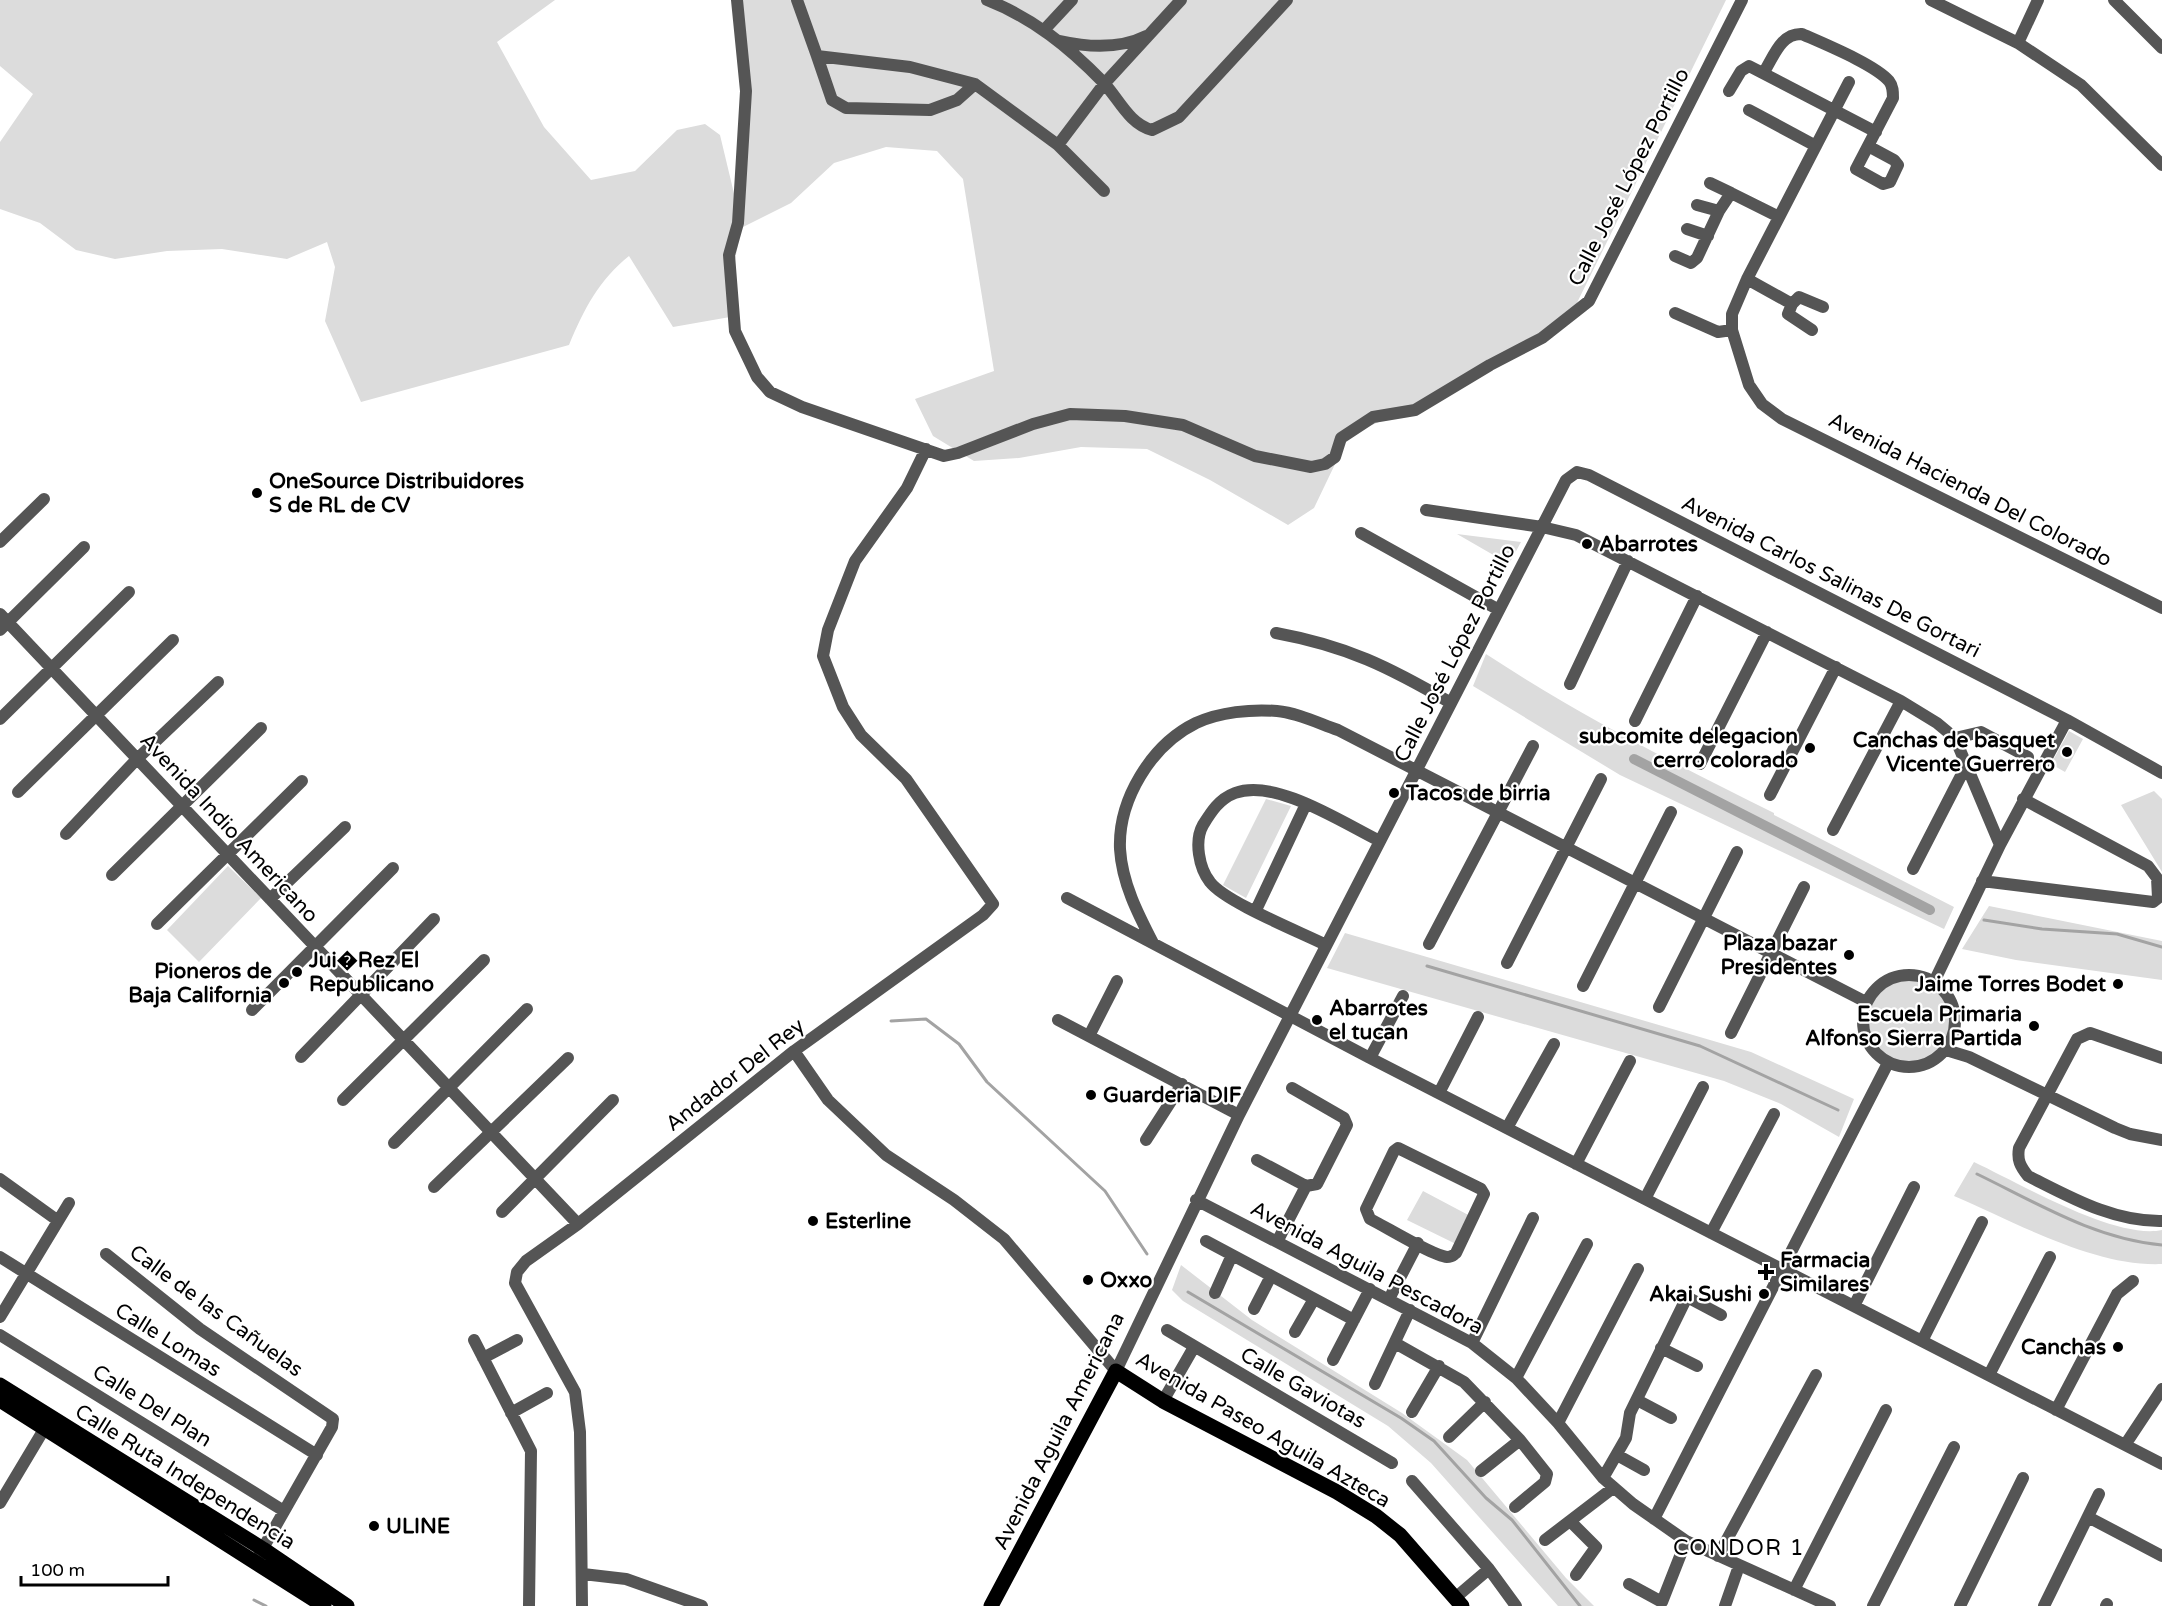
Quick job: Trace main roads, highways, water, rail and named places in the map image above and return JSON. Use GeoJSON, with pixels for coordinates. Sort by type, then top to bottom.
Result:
{"type":"FeatureCollection","features":[{"type":"Feature","properties":{"kind":"main road","name":"Avenida Paseo Aguila Azteca"},"geometry":{"type":"LineString","coordinates":[[1116,1371],[1164,1401],[1344,1496],[1376,1516],[1400,1534],[1459,1602]]}},
{"type":"Feature","properties":{"kind":"main road","name":"Avenida Aguila Americana"},"geometry":{"type":"LineString","coordinates":[[992,1606],[1116,1371]]}},
{"type":"Feature","properties":{"kind":"main road","name":"Calle Ruta Independencia"},"geometry":{"type":"LineString","coordinates":[[0,1385],[48,1422],[346,1606]]}},
{"type":"Feature","properties":{"kind":"main road","name":"Calle Ruta Independencia"},"geometry":{"type":"LineString","coordinates":[[0,1400],[48,1422]]}},
{"type":"Feature","properties":{"kind":"main road","name":"Calle Ruta Independencia"},"geometry":{"type":"LineString","coordinates":[[260,1555],[324,1606]]}},
{"type":"Feature","properties":{"kind":"waterway"},"geometry":{"type":"LineString","coordinates":[[1634,759],[1930,910]]}},
{"type":"Feature","properties":{"kind":"waterway"},"geometry":{"type":"LineString","coordinates":[[1984,920],[2042,929],[2117,934],[2162,947]]}},
{"type":"Feature","properties":{"kind":"waterway"},"geometry":{"type":"LineString","coordinates":[[1427,966],[1700,1046],[1838,1110]]}},
{"type":"Feature","properties":{"kind":"waterway"},"geometry":{"type":"LineString","coordinates":[[891,1021],[926,1019],[959,1044],[987,1082],[1105,1191],[1147,1254]]}},
{"type":"Feature","properties":{"kind":"waterway"},"geometry":{"type":"LineString","coordinates":[[1977,1174],[2090,1228],[2137,1241],[2162,1245]]}},
{"type":"Feature","properties":{"kind":"waterway"},"geometry":{"type":"LineString","coordinates":[[1188,1292],[1401,1418],[1434,1441],[1486,1498],[1512,1520],[1580,1606]]}},
{"type":"Feature","properties":{"kind":"waterway"},"geometry":{"type":"LineString","coordinates":[[254,1600],[266,1606]]}},
{"type":"Feature","properties":{"kind":"place","name":"OneSource Distribuidores S de RL de CV"},"geometry":{"type":"Point","coordinates":[257,493]}},
{"type":"Feature","properties":{"kind":"place","name":"Abarrotes"},"geometry":{"type":"Point","coordinates":[1587,544]}},
{"type":"Feature","properties":{"kind":"place","name":"subcomite delegacion cerro colorado"},"geometry":{"type":"Point","coordinates":[1810,748]}},
{"type":"Feature","properties":{"kind":"place","name":"Canchas de basquet Vicente Guerrero"},"geometry":{"type":"Point","coordinates":[2067,752]}},
{"type":"Feature","properties":{"kind":"place","name":"Tacos de birria"},"geometry":{"type":"Point","coordinates":[1394,793]}},
{"type":"Feature","properties":{"kind":"place","name":"Plaza bazar Presidentes"},"geometry":{"type":"Point","coordinates":[1849,955]}},
{"type":"Feature","properties":{"kind":"place","name":"Jui�Rez El Republicano"},"geometry":{"type":"Point","coordinates":[297,972]}},
{"type":"Feature","properties":{"kind":"place","name":"Pioneros de Baja California"},"geometry":{"type":"Point","coordinates":[284,983]}},
{"type":"Feature","properties":{"kind":"place","name":"Jaime Torres Bodet"},"geometry":{"type":"Point","coordinates":[2118,984]}},
{"type":"Feature","properties":{"kind":"place","name":"Abarrotes el tucan"},"geometry":{"type":"Point","coordinates":[1317,1020]}},
{"type":"Feature","properties":{"kind":"place","name":"Escuela Primaria Alfonso Sierra Partida"},"geometry":{"type":"Point","coordinates":[2034,1026]}},
{"type":"Feature","properties":{"kind":"place","name":"Guarderia DIF"},"geometry":{"type":"Point","coordinates":[1091,1095]}},
{"type":"Feature","properties":{"kind":"place","name":"Esterline"},"geometry":{"type":"Point","coordinates":[813,1221]}},
{"type":"Feature","properties":{"kind":"place","name":"Farmacia Similares"},"geometry":{"type":"Point","coordinates":[1766,1272]}},
{"type":"Feature","properties":{"kind":"place","name":"Oxxo"},"geometry":{"type":"Point","coordinates":[1088,1280]}},
{"type":"Feature","properties":{"kind":"place","name":"Akai Sushi"},"geometry":{"type":"Point","coordinates":[1764,1294]}},
{"type":"Feature","properties":{"kind":"place","name":"Canchas"},"geometry":{"type":"Point","coordinates":[2118,1347]}},
{"type":"Feature","properties":{"kind":"place","name":"ULINE"},"geometry":{"type":"Point","coordinates":[374,1526]}},
{"type":"Feature","properties":{"kind":"district","name":"CONDOR 1"},"geometry":{"type":"Point","coordinates":[1739,1548]}}]}
